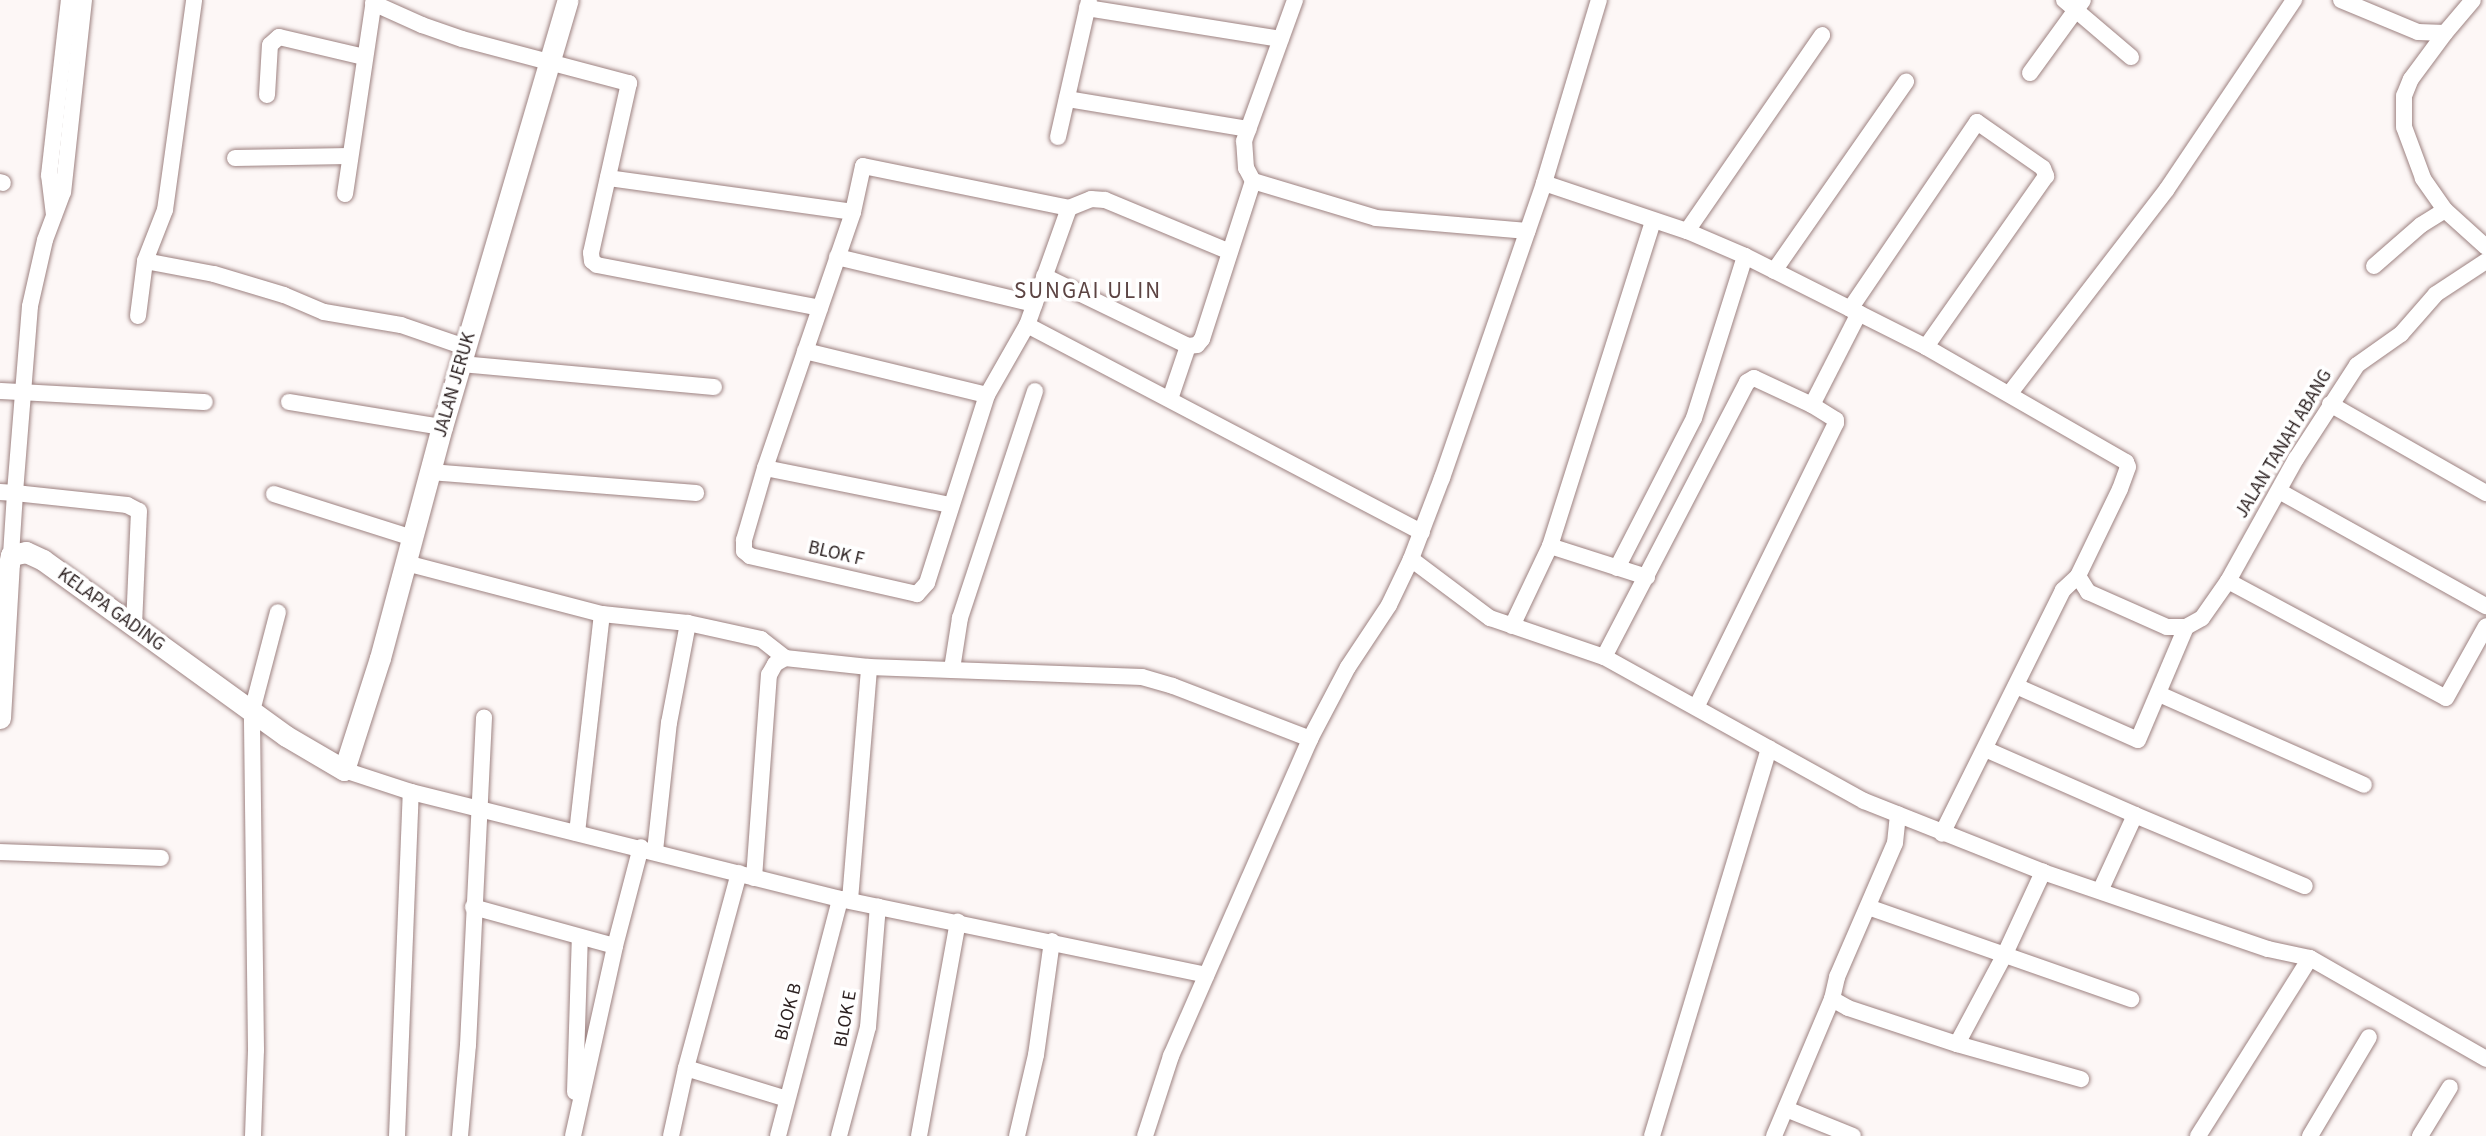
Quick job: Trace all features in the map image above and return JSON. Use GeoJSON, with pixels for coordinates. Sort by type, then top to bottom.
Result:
{"type":"FeatureCollection","features":[{"type":"Feature","properties":{"kind":"street"},"geometry":{"type":"LineString","coordinates":[[54,215],[49,175],[69,0]]}},
{"type":"Feature","properties":{"kind":"street"},"geometry":{"type":"LineString","coordinates":[[0,719],[11,555],[7,492],[24,393],[30,306],[64,184],[84,0]]}},
{"type":"Feature","properties":{"kind":"street"},"geometry":{"type":"LineString","coordinates":[[138,316],[145,261],[164,209],[194,0]]}},
{"type":"Feature","properties":{"kind":"street","name":"JALAN JERUK"},"geometry":{"type":"LineString","coordinates":[[344,770],[380,658],[442,427],[568,0]]}},
{"type":"Feature","properties":{"kind":"street"},"geometry":{"type":"LineString","coordinates":[[1044,276],[1188,346],[1197,345],[1202,339],[1253,181],[1244,155],[1249,129],[1295,0]]}},
{"type":"Feature","properties":{"kind":"street"},"geometry":{"type":"LineString","coordinates":[[1145,1136],[1171,1056],[1310,739],[1348,667],[1389,605],[1422,532],[1544,183],[1599,0]]}},
{"type":"Feature","properties":{"kind":"street"},"geometry":{"type":"LineString","coordinates":[[2010,393],[2167,189],[2294,0]]}},
{"type":"Feature","properties":{"kind":"street"},"geometry":{"type":"LineString","coordinates":[[2342,0],[2418,32],[2445,33]]}},
{"type":"Feature","properties":{"kind":"street"},"geometry":{"type":"LineString","coordinates":[[2473,0],[2411,79],[2404,96],[2404,127],[2423,178],[2445,210],[2486,247]]}},
{"type":"Feature","properties":{"kind":"street"},"geometry":{"type":"LineString","coordinates":[[345,194],[373,2],[451,35],[629,83],[591,253],[592,261],[597,265],[820,308]]}},
{"type":"Feature","properties":{"kind":"street"},"geometry":{"type":"LineString","coordinates":[[1058,137],[1088,4],[1281,39]]}},
{"type":"Feature","properties":{"kind":"street"},"geometry":{"type":"LineString","coordinates":[[2031,74],[2074,4],[2131,57]]}},
{"type":"Feature","properties":{"kind":"street"},"geometry":{"type":"LineString","coordinates":[[1687,231],[1822,35]]}},
{"type":"Feature","properties":{"kind":"street"},"geometry":{"type":"LineString","coordinates":[[267,95],[270,45],[279,37],[364,57]]}},
{"type":"Feature","properties":{"kind":"street"},"geometry":{"type":"LineString","coordinates":[[1774,271],[1906,82]]}},
{"type":"Feature","properties":{"kind":"street"},"geometry":{"type":"LineString","coordinates":[[1067,99],[1249,129]]}},
{"type":"Feature","properties":{"kind":"street"},"geometry":{"type":"LineString","coordinates":[[1812,405],[1854,311],[1978,122],[2043,168],[2046,176],[1926,347]]}},
{"type":"Feature","properties":{"kind":"street"},"geometry":{"type":"LineString","coordinates":[[235,158],[349,156]]}},
{"type":"Feature","properties":{"kind":"street"},"geometry":{"type":"LineString","coordinates":[[1069,208],[1027,325],[987,395],[951,505],[765,468],[853,212],[863,166],[1069,208],[1091,200],[1105,200],[1230,252]]}},
{"type":"Feature","properties":{"kind":"street"},"geometry":{"type":"LineString","coordinates":[[608,178],[853,212]]}},
{"type":"Feature","properties":{"kind":"street"},"geometry":{"type":"LineString","coordinates":[[1253,181],[1376,218],[1527,231]]}},
{"type":"Feature","properties":{"kind":"street"},"geometry":{"type":"LineString","coordinates":[[1544,183],[1653,222],[1687,231],[1745,256],[1926,347],[2124,459],[2128,467],[2078,576],[2063,590],[1942,834]]}},
{"type":"Feature","properties":{"kind":"street"},"geometry":{"type":"LineString","coordinates":[[2374,266],[2421,225],[2445,210]]}},
{"type":"Feature","properties":{"kind":"street"},"geometry":{"type":"LineString","coordinates":[[1512,626],[1550,546],[1653,222]]}},
{"type":"Feature","properties":{"kind":"street"},"geometry":{"type":"LineString","coordinates":[[1617,568],[1694,418],[1745,256]]}},
{"type":"Feature","properties":{"kind":"street"},"geometry":{"type":"LineString","coordinates":[[837,257],[1034,304]]}},
{"type":"Feature","properties":{"kind":"street"},"geometry":{"type":"LineString","coordinates":[[145,261],[214,274],[284,295],[324,312],[401,325],[463,355],[714,387]]}},
{"type":"Feature","properties":{"kind":"street","name":"JALAN TANAH ABANG"},"geometry":{"type":"LineString","coordinates":[[2186,627],[2202,618],[2228,581],[2330,404],[2367,355],[2402,334],[2436,294],[2486,261]]}},
{"type":"Feature","properties":{"kind":"street"},"geometry":{"type":"LineString","coordinates":[[1027,325],[1422,532]]}},
{"type":"Feature","properties":{"kind":"street"},"geometry":{"type":"LineString","coordinates":[[1170,400],[1188,346]]}},
{"type":"Feature","properties":{"kind":"street"},"geometry":{"type":"LineString","coordinates":[[805,351],[987,395]]}},
{"type":"Feature","properties":{"kind":"street"},"geometry":{"type":"LineString","coordinates":[[1604,656],[1750,378],[1812,405],[1836,420],[1836,423],[1696,707]]}},
{"type":"Feature","properties":{"kind":"street"},"geometry":{"type":"LineString","coordinates":[[0,391],[205,402]]}},
{"type":"Feature","properties":{"kind":"street"},"geometry":{"type":"LineString","coordinates":[[952,669],[963,608],[1035,391]]}},
{"type":"Feature","properties":{"kind":"street"},"geometry":{"type":"LineString","coordinates":[[289,402],[442,427]]}},
{"type":"Feature","properties":{"kind":"street"},"geometry":{"type":"LineString","coordinates":[[2330,404],[2486,493]]}},
{"type":"Feature","properties":{"kind":"street","name":"BLOK F"},"geometry":{"type":"LineString","coordinates":[[765,468],[744,540],[744,551],[750,556],[917,594],[927,583],[951,505]]}},
{"type":"Feature","properties":{"kind":"street"},"geometry":{"type":"LineString","coordinates":[[430,472],[696,493]]}},
{"type":"Feature","properties":{"kind":"street"},"geometry":{"type":"LineString","coordinates":[[2279,491],[2486,607]]}},
{"type":"Feature","properties":{"kind":"street"},"geometry":{"type":"LineString","coordinates":[[7,492],[127,505],[139,511],[134,627]]}},
{"type":"Feature","properties":{"kind":"street"},"geometry":{"type":"LineString","coordinates":[[274,494],[413,538]]}},
{"type":"Feature","properties":{"kind":"street"},"geometry":{"type":"LineString","coordinates":[[1550,546],[1647,577]]}},
{"type":"Feature","properties":{"kind":"street","name":"KELAPA GADING"},"geometry":{"type":"LineString","coordinates":[[11,555],[26,552],[43,559],[252,711],[344,770]]}},
{"type":"Feature","properties":{"kind":"street"},"geometry":{"type":"LineString","coordinates":[[1411,559],[1490,618],[1604,656],[1864,801],[2043,872],[2101,889],[2268,949],[2310,958],[2486,1059]]}},
{"type":"Feature","properties":{"kind":"street"},"geometry":{"type":"LineString","coordinates":[[406,563],[603,614],[688,624],[761,639],[785,658],[869,667],[1142,677],[1173,685],[1310,739]]}},
{"type":"Feature","properties":{"kind":"street"},"geometry":{"type":"LineString","coordinates":[[2016,686],[2138,740],[2186,627],[2167,627],[2142,618],[2088,592],[2078,576]]}},
{"type":"Feature","properties":{"kind":"street"},"geometry":{"type":"LineString","coordinates":[[2228,581],[2446,698],[2486,626]]}},
{"type":"Feature","properties":{"kind":"street"},"geometry":{"type":"LineString","coordinates":[[253,1136],[256,1037],[252,711],[278,612]]}},
{"type":"Feature","properties":{"kind":"street"},"geometry":{"type":"LineString","coordinates":[[576,833],[603,614]]}},
{"type":"Feature","properties":{"kind":"street"},"geometry":{"type":"LineString","coordinates":[[573,1134],[615,946],[648,849],[688,624]]}},
{"type":"Feature","properties":{"kind":"street"},"geometry":{"type":"LineString","coordinates":[[671,1136],[686,1068],[747,875],[769,675],[775,664],[785,658]]}},
{"type":"Feature","properties":{"kind":"street","name":"BLOK B"},"geometry":{"type":"LineString","coordinates":[[778,1136],[845,899],[869,667]]}},
{"type":"Feature","properties":{"kind":"street"},"geometry":{"type":"LineString","coordinates":[[2159,694],[2364,785]]}},
{"type":"Feature","properties":{"kind":"street"},"geometry":{"type":"LineString","coordinates":[[460,1136],[468,1045],[484,717]]}},
{"type":"Feature","properties":{"kind":"street"},"geometry":{"type":"LineString","coordinates":[[1652,1136],[1769,748]]}},
{"type":"Feature","properties":{"kind":"street"},"geometry":{"type":"LineString","coordinates":[[1985,749],[2305,886]]}},
{"type":"Feature","properties":{"kind":"street"},"geometry":{"type":"LineString","coordinates":[[344,770],[411,792],[845,899],[1206,975]]}},
{"type":"Feature","properties":{"kind":"street"},"geometry":{"type":"LineString","coordinates":[[397,1136],[411,792]]}},
{"type":"Feature","properties":{"kind":"street"},"geometry":{"type":"LineString","coordinates":[[1774,1136],[1832,999],[1837,977],[1895,843],[1898,814]]}},
{"type":"Feature","properties":{"kind":"street"},"geometry":{"type":"LineString","coordinates":[[2101,889],[2135,815]]}},
{"type":"Feature","properties":{"kind":"street"},"geometry":{"type":"LineString","coordinates":[[0,852],[161,858]]}},
{"type":"Feature","properties":{"kind":"street"},"geometry":{"type":"LineString","coordinates":[[1957,1044],[2004,956],[2043,872]]}},
{"type":"Feature","properties":{"kind":"street","name":"BLOK E"},"geometry":{"type":"LineString","coordinates":[[839,1136],[868,1027],[878,906]]}},
{"type":"Feature","properties":{"kind":"street"},"geometry":{"type":"LineString","coordinates":[[473,907],[615,946]]}},
{"type":"Feature","properties":{"kind":"street"},"geometry":{"type":"LineString","coordinates":[[1868,907],[2131,999]]}},
{"type":"Feature","properties":{"kind":"street"},"geometry":{"type":"LineString","coordinates":[[919,1136],[958,922]]}},
{"type":"Feature","properties":{"kind":"street"},"geometry":{"type":"LineString","coordinates":[[573,1134],[580,937]]}},
{"type":"Feature","properties":{"kind":"street"},"geometry":{"type":"LineString","coordinates":[[1017,1136],[1036,1055],[1052,941]]}},
{"type":"Feature","properties":{"kind":"street"},"geometry":{"type":"LineString","coordinates":[[2198,1136],[2310,958]]}},
{"type":"Feature","properties":{"kind":"street"},"geometry":{"type":"LineString","coordinates":[[1832,999],[1848,1008],[1957,1044],[2081,1079]]}},
{"type":"Feature","properties":{"kind":"street"},"geometry":{"type":"LineString","coordinates":[[2310,1136],[2369,1037]]}},
{"type":"Feature","properties":{"kind":"street"},"geometry":{"type":"LineString","coordinates":[[686,1068],[788,1099]]}},
{"type":"Feature","properties":{"kind":"street"},"geometry":{"type":"LineString","coordinates":[[2420,1136],[2450,1087]]}},
{"type":"Feature","properties":{"kind":"street"},"geometry":{"type":"LineString","coordinates":[[1786,1109],[1853,1136]]}},
{"type":"Feature","properties":{"kind":"district","name":"SUNGAI ULIN"},"geometry":{"type":"Point","coordinates":[1088,291]}}]}
